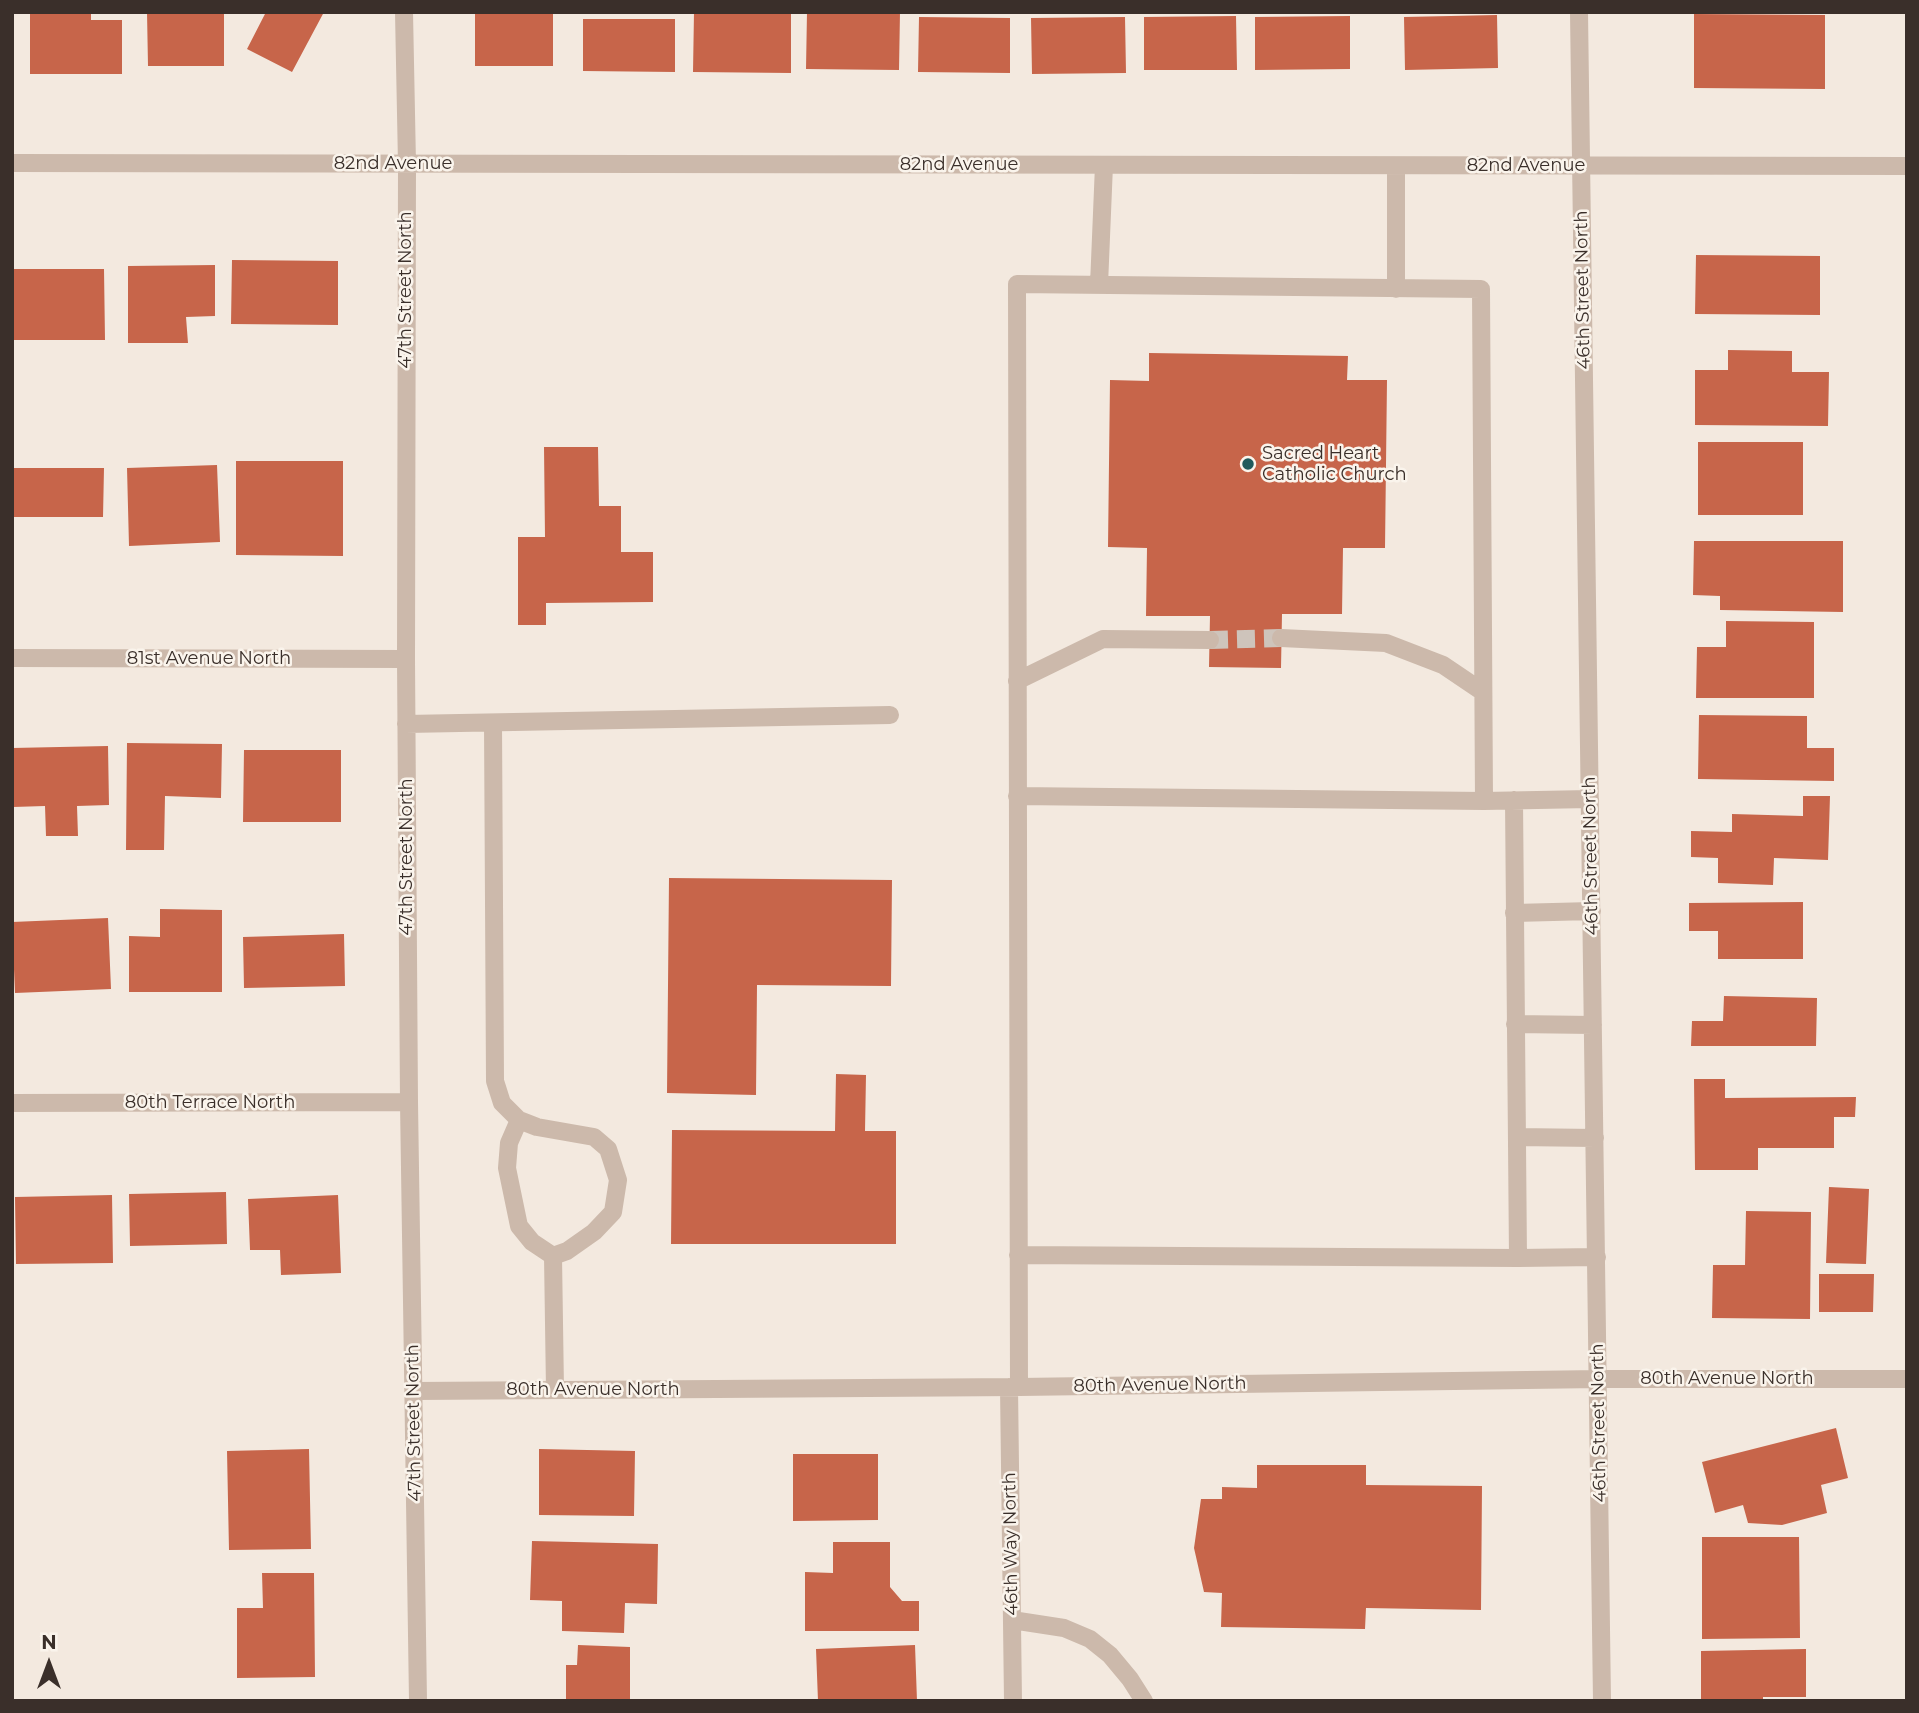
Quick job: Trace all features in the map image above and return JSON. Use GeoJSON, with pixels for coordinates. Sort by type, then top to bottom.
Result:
{"type":"FeatureCollection","features":[{"type":"Feature","properties":{"kind":"street","name":"47th Street North"},"geometry":{"type":"LineString","coordinates":[[404,12],[407,164],[406,724],[409,1102],[418,1701]]}},
{"type":"Feature","properties":{"kind":"street","name":"46th Street North"},"geometry":{"type":"LineString","coordinates":[[1579,12],[1602,1701]]}},
{"type":"Feature","properties":{"kind":"street","name":"82nd Avenue"},"geometry":{"type":"LineString","coordinates":[[12,163],[1907,166]]}},
{"type":"Feature","properties":{"kind":"street"},"geometry":{"type":"LineString","coordinates":[[1104,165],[1099,285],[1481,289],[1484,801]]}},
{"type":"Feature","properties":{"kind":"street"},"geometry":{"type":"LineString","coordinates":[[1396,166],[1396,289]]}},
{"type":"Feature","properties":{"kind":"street","name":"46th Way North"},"geometry":{"type":"LineString","coordinates":[[1013,1701],[1014,1387],[1018,1255],[1017,284],[1099,285]]}},
{"type":"Feature","properties":{"kind":"street"},"geometry":{"type":"LineString","coordinates":[[1281,638],[1387,643],[1443,665],[1483,692]]}},
{"type":"Feature","properties":{"kind":"street"},"geometry":{"type":"LineString","coordinates":[[1017,681],[1103,639],[1210,640]]}},
{"type":"Feature","properties":{"kind":"street","name":"81st Avenue North"},"geometry":{"type":"LineString","coordinates":[[12,659],[406,659]]}},
{"type":"Feature","properties":{"kind":"street"},"geometry":{"type":"LineString","coordinates":[[406,724],[890,715]]}},
{"type":"Feature","properties":{"kind":"street"},"geometry":{"type":"LineString","coordinates":[[493,723],[495,1081],[502,1103],[519,1120],[537,1127],[594,1137],[608,1149],[618,1180],[612,1212],[594,1232],[567,1251],[553,1256]]}},
{"type":"Feature","properties":{"kind":"street"},"geometry":{"type":"LineString","coordinates":[[1017,796],[1484,801],[1590,799]]}},
{"type":"Feature","properties":{"kind":"street"},"geometry":{"type":"LineString","coordinates":[[1514,800],[1518,1258]]}},
{"type":"Feature","properties":{"kind":"street"},"geometry":{"type":"LineString","coordinates":[[1514,913],[1592,911]]}},
{"type":"Feature","properties":{"kind":"street"},"geometry":{"type":"LineString","coordinates":[[1516,1024],[1593,1025]]}},
{"type":"Feature","properties":{"kind":"street","name":"80th Terrace North"},"geometry":{"type":"LineString","coordinates":[[12,1103],[409,1102]]}},
{"type":"Feature","properties":{"kind":"street"},"geometry":{"type":"LineString","coordinates":[[519,1120],[509,1143],[507,1168],[510,1194],[519,1226],[532,1242],[553,1256]]}},
{"type":"Feature","properties":{"kind":"street"},"geometry":{"type":"LineString","coordinates":[[1517,1137],[1595,1138]]}},
{"type":"Feature","properties":{"kind":"street"},"geometry":{"type":"LineString","coordinates":[[1018,1255],[1597,1257]]}},
{"type":"Feature","properties":{"kind":"street"},"geometry":{"type":"LineString","coordinates":[[553,1256],[555,1390]]}},
{"type":"Feature","properties":{"kind":"street","name":"80th Avenue North"},"geometry":{"type":"LineString","coordinates":[[414,1391],[1599,1379],[1907,1379]]}},
{"type":"Feature","properties":{"kind":"street"},"geometry":{"type":"LineString","coordinates":[[1012,1620],[1064,1628],[1090,1639],[1110,1655],[1144,1701]]}},
{"type":"Feature","properties":{"kind":"building"},"geometry":{"type":"Polygon","coordinates":[[[30,12],[91,12],[91,20],[122,20],[122,74],[30,74],[30,12]]]}},
{"type":"Feature","properties":{"kind":"building"},"geometry":{"type":"Polygon","coordinates":[[[147,12],[224,12],[224,66],[148,66],[147,12]]]}},
{"type":"Feature","properties":{"kind":"building"},"geometry":{"type":"Polygon","coordinates":[[[266,12],[324,12],[292,72],[247,49],[266,12]]]}},
{"type":"Feature","properties":{"kind":"building"},"geometry":{"type":"Polygon","coordinates":[[[475,12],[553,13],[553,66],[475,66],[475,12]]]}},
{"type":"Feature","properties":{"kind":"building"},"geometry":{"type":"Polygon","coordinates":[[[694,12],[791,12],[791,73],[693,72],[694,12]]]}},
{"type":"Feature","properties":{"kind":"building"},"geometry":{"type":"Polygon","coordinates":[[[807,12],[900,12],[899,70],[806,69],[807,12]]]}},
{"type":"Feature","properties":{"kind":"building"},"geometry":{"type":"Polygon","coordinates":[[[1694,14],[1825,15],[1825,89],[1694,88],[1694,14]]]}},
{"type":"Feature","properties":{"kind":"building"},"geometry":{"type":"Polygon","coordinates":[[[1497,15],[1498,68],[1405,70],[1404,17],[1497,15]]]}},
{"type":"Feature","properties":{"kind":"building"},"geometry":{"type":"Polygon","coordinates":[[[1236,16],[1237,70],[1144,70],[1144,17],[1236,16]]]}},
{"type":"Feature","properties":{"kind":"building"},"geometry":{"type":"Polygon","coordinates":[[[1350,16],[1350,69],[1255,70],[1255,17],[1350,16]]]}},
{"type":"Feature","properties":{"kind":"building"},"geometry":{"type":"Polygon","coordinates":[[[919,17],[1010,18],[1010,73],[918,72],[919,17]]]}},
{"type":"Feature","properties":{"kind":"building"},"geometry":{"type":"Polygon","coordinates":[[[1125,17],[1126,73],[1032,74],[1031,18],[1125,17]]]}},
{"type":"Feature","properties":{"kind":"building"},"geometry":{"type":"Polygon","coordinates":[[[583,19],[675,19],[675,72],[583,71],[583,19]]]}},
{"type":"Feature","properties":{"kind":"building"},"geometry":{"type":"Polygon","coordinates":[[[1696,255],[1820,256],[1820,315],[1695,314],[1696,255]]]}},
{"type":"Feature","properties":{"kind":"building"},"geometry":{"type":"Polygon","coordinates":[[[232,260],[338,261],[338,325],[231,324],[232,260]]]}},
{"type":"Feature","properties":{"kind":"building"},"geometry":{"type":"Polygon","coordinates":[[[215,265],[215,316],[186,317],[188,343],[128,343],[128,266],[215,265]]]}},
{"type":"Feature","properties":{"kind":"building"},"geometry":{"type":"Polygon","coordinates":[[[12,269],[104,269],[105,340],[12,340],[12,269]]]}},
{"type":"Feature","properties":{"kind":"building"},"geometry":{"type":"Polygon","coordinates":[[[1728,350],[1792,351],[1792,372],[1829,372],[1828,426],[1695,425],[1695,370],[1728,370],[1728,350]]]}},
{"type":"Feature","properties":{"kind":"building","name":"Sacred Heart Catholic Church"},"geometry":{"type":"Polygon","coordinates":[[[1149,353],[1348,356],[1347,380],[1387,380],[1385,548],[1343,548],[1342,614],[1282,614],[1281,668],[1209,667],[1210,616],[1146,616],[1147,548],[1108,547],[1110,380],[1149,381],[1149,353]]]}},
{"type":"Feature","properties":{"kind":"building"},"geometry":{"type":"Polygon","coordinates":[[[1698,442],[1803,442],[1803,515],[1698,515],[1698,442]]]}},
{"type":"Feature","properties":{"kind":"building"},"geometry":{"type":"Polygon","coordinates":[[[544,447],[598,447],[599,506],[621,506],[621,552],[653,552],[653,602],[546,603],[546,625],[518,625],[518,537],[545,537],[544,447]]]}},
{"type":"Feature","properties":{"kind":"building"},"geometry":{"type":"Polygon","coordinates":[[[236,461],[343,461],[343,556],[236,555],[236,461]]]}},
{"type":"Feature","properties":{"kind":"building"},"geometry":{"type":"Polygon","coordinates":[[[217,465],[220,542],[129,546],[127,468],[217,465]]]}},
{"type":"Feature","properties":{"kind":"building"},"geometry":{"type":"Polygon","coordinates":[[[12,468],[104,468],[103,517],[12,517],[12,468]]]}},
{"type":"Feature","properties":{"kind":"building"},"geometry":{"type":"Polygon","coordinates":[[[1694,541],[1843,541],[1843,612],[1720,610],[1720,596],[1693,595],[1694,541]]]}},
{"type":"Feature","properties":{"kind":"building"},"geometry":{"type":"Polygon","coordinates":[[[1726,621],[1814,622],[1814,698],[1696,698],[1697,647],[1726,647],[1726,621]]]}},
{"type":"Feature","properties":{"kind":"building"},"geometry":{"type":"Polygon","coordinates":[[[1699,715],[1807,716],[1807,748],[1834,748],[1834,781],[1698,779],[1699,715]]]}},
{"type":"Feature","properties":{"kind":"building"},"geometry":{"type":"Polygon","coordinates":[[[127,743],[222,744],[221,798],[165,796],[164,850],[126,850],[127,743]]]}},
{"type":"Feature","properties":{"kind":"building"},"geometry":{"type":"Polygon","coordinates":[[[108,746],[109,805],[77,806],[78,836],[46,836],[45,806],[13,807],[12,748],[108,746]]]}},
{"type":"Feature","properties":{"kind":"building"},"geometry":{"type":"Polygon","coordinates":[[[244,750],[341,750],[341,822],[243,822],[244,750]]]}},
{"type":"Feature","properties":{"kind":"building"},"geometry":{"type":"Polygon","coordinates":[[[1803,796],[1830,796],[1828,860],[1774,858],[1773,885],[1718,883],[1718,858],[1691,857],[1691,831],[1732,832],[1732,814],[1803,816],[1803,796]]]}},
{"type":"Feature","properties":{"kind":"building"},"geometry":{"type":"Polygon","coordinates":[[[669,878],[892,880],[891,986],[757,985],[756,1095],[667,1093],[669,878]]]}},
{"type":"Feature","properties":{"kind":"building"},"geometry":{"type":"Polygon","coordinates":[[[1803,902],[1803,959],[1718,959],[1718,931],[1689,931],[1689,903],[1803,902]]]}},
{"type":"Feature","properties":{"kind":"building"},"geometry":{"type":"Polygon","coordinates":[[[160,909],[222,910],[222,992],[129,992],[129,936],[160,937],[160,909]]]}},
{"type":"Feature","properties":{"kind":"building"},"geometry":{"type":"Polygon","coordinates":[[[108,918],[111,989],[15,993],[12,922],[108,918]]]}},
{"type":"Feature","properties":{"kind":"building"},"geometry":{"type":"Polygon","coordinates":[[[344,934],[345,986],[244,988],[243,937],[344,934]]]}},
{"type":"Feature","properties":{"kind":"building"},"geometry":{"type":"Polygon","coordinates":[[[1724,996],[1817,998],[1816,1046],[1691,1046],[1692,1021],[1723,1021],[1724,996]]]}},
{"type":"Feature","properties":{"kind":"building"},"geometry":{"type":"Polygon","coordinates":[[[836,1074],[866,1075],[865,1131],[896,1131],[896,1244],[671,1244],[672,1130],[835,1131],[836,1074]]]}},
{"type":"Feature","properties":{"kind":"building"},"geometry":{"type":"Polygon","coordinates":[[[1694,1079],[1725,1079],[1725,1098],[1856,1097],[1855,1117],[1834,1117],[1834,1148],[1758,1148],[1758,1170],[1695,1170],[1694,1079]]]}},
{"type":"Feature","properties":{"kind":"building"},"geometry":{"type":"Polygon","coordinates":[[[1829,1187],[1869,1189],[1866,1264],[1826,1263],[1829,1187]]]}},
{"type":"Feature","properties":{"kind":"building"},"geometry":{"type":"Polygon","coordinates":[[[226,1192],[227,1244],[130,1246],[129,1194],[226,1192]]]}},
{"type":"Feature","properties":{"kind":"building"},"geometry":{"type":"Polygon","coordinates":[[[112,1195],[113,1263],[16,1264],[15,1197],[112,1195]]]}},
{"type":"Feature","properties":{"kind":"building"},"geometry":{"type":"Polygon","coordinates":[[[338,1195],[341,1273],[281,1275],[280,1250],[250,1250],[248,1199],[338,1195]]]}},
{"type":"Feature","properties":{"kind":"building"},"geometry":{"type":"Polygon","coordinates":[[[1746,1211],[1811,1212],[1810,1319],[1712,1318],[1713,1265],[1745,1265],[1746,1211]]]}},
{"type":"Feature","properties":{"kind":"building"},"geometry":{"type":"Polygon","coordinates":[[[1819,1274],[1874,1274],[1873,1312],[1819,1312],[1819,1274]]]}},
{"type":"Feature","properties":{"kind":"building"},"geometry":{"type":"Polygon","coordinates":[[[1836,1428],[1848,1478],[1821,1485],[1827,1513],[1782,1525],[1748,1523],[1743,1505],[1715,1513],[1702,1462],[1836,1428]]]}},
{"type":"Feature","properties":{"kind":"building"},"geometry":{"type":"Polygon","coordinates":[[[309,1449],[311,1549],[229,1550],[227,1451],[309,1449]]]}},
{"type":"Feature","properties":{"kind":"building"},"geometry":{"type":"Polygon","coordinates":[[[539,1449],[635,1451],[634,1516],[539,1515],[539,1449]]]}},
{"type":"Feature","properties":{"kind":"building"},"geometry":{"type":"Polygon","coordinates":[[[793,1454],[878,1454],[878,1520],[793,1521],[793,1454]]]}},
{"type":"Feature","properties":{"kind":"building"},"geometry":{"type":"Polygon","coordinates":[[[1257,1465],[1366,1465],[1366,1485],[1482,1486],[1481,1610],[1366,1608],[1365,1629],[1221,1627],[1222,1593],[1204,1592],[1194,1548],[1201,1499],[1222,1499],[1222,1487],[1257,1488],[1257,1465]]]}},
{"type":"Feature","properties":{"kind":"building"},"geometry":{"type":"Polygon","coordinates":[[[1702,1537],[1799,1537],[1800,1638],[1702,1639],[1702,1537]]]}},
{"type":"Feature","properties":{"kind":"building"},"geometry":{"type":"Polygon","coordinates":[[[532,1541],[658,1544],[657,1604],[625,1603],[624,1633],[562,1631],[562,1601],[530,1600],[532,1541]]]}},
{"type":"Feature","properties":{"kind":"building"},"geometry":{"type":"Polygon","coordinates":[[[833,1542],[890,1542],[890,1587],[902,1601],[919,1601],[919,1631],[805,1631],[805,1572],[833,1573],[833,1542]]]}},
{"type":"Feature","properties":{"kind":"building"},"geometry":{"type":"Polygon","coordinates":[[[262,1573],[314,1573],[315,1677],[237,1678],[237,1608],[263,1608],[262,1573]]]}},
{"type":"Feature","properties":{"kind":"building"},"geometry":{"type":"Polygon","coordinates":[[[578,1645],[630,1647],[630,1701],[566,1701],[566,1665],[577,1665],[578,1645]]]}},
{"type":"Feature","properties":{"kind":"building"},"geometry":{"type":"Polygon","coordinates":[[[915,1645],[917,1701],[818,1701],[816,1649],[915,1645]]]}},
{"type":"Feature","properties":{"kind":"building"},"geometry":{"type":"Polygon","coordinates":[[[1806,1649],[1806,1697],[1763,1697],[1763,1701],[1701,1701],[1701,1651],[1806,1649]]]}},
{"type":"Feature","properties":{"kind":"tunnel"},"geometry":{"type":"LineString","coordinates":[[1210,640],[1281,638]]}},
{"type":"Feature","properties":{"kind":"place","name":"Sacred Heart Catholic Church"},"geometry":{"type":"Point","coordinates":[1248,464]}}]}
